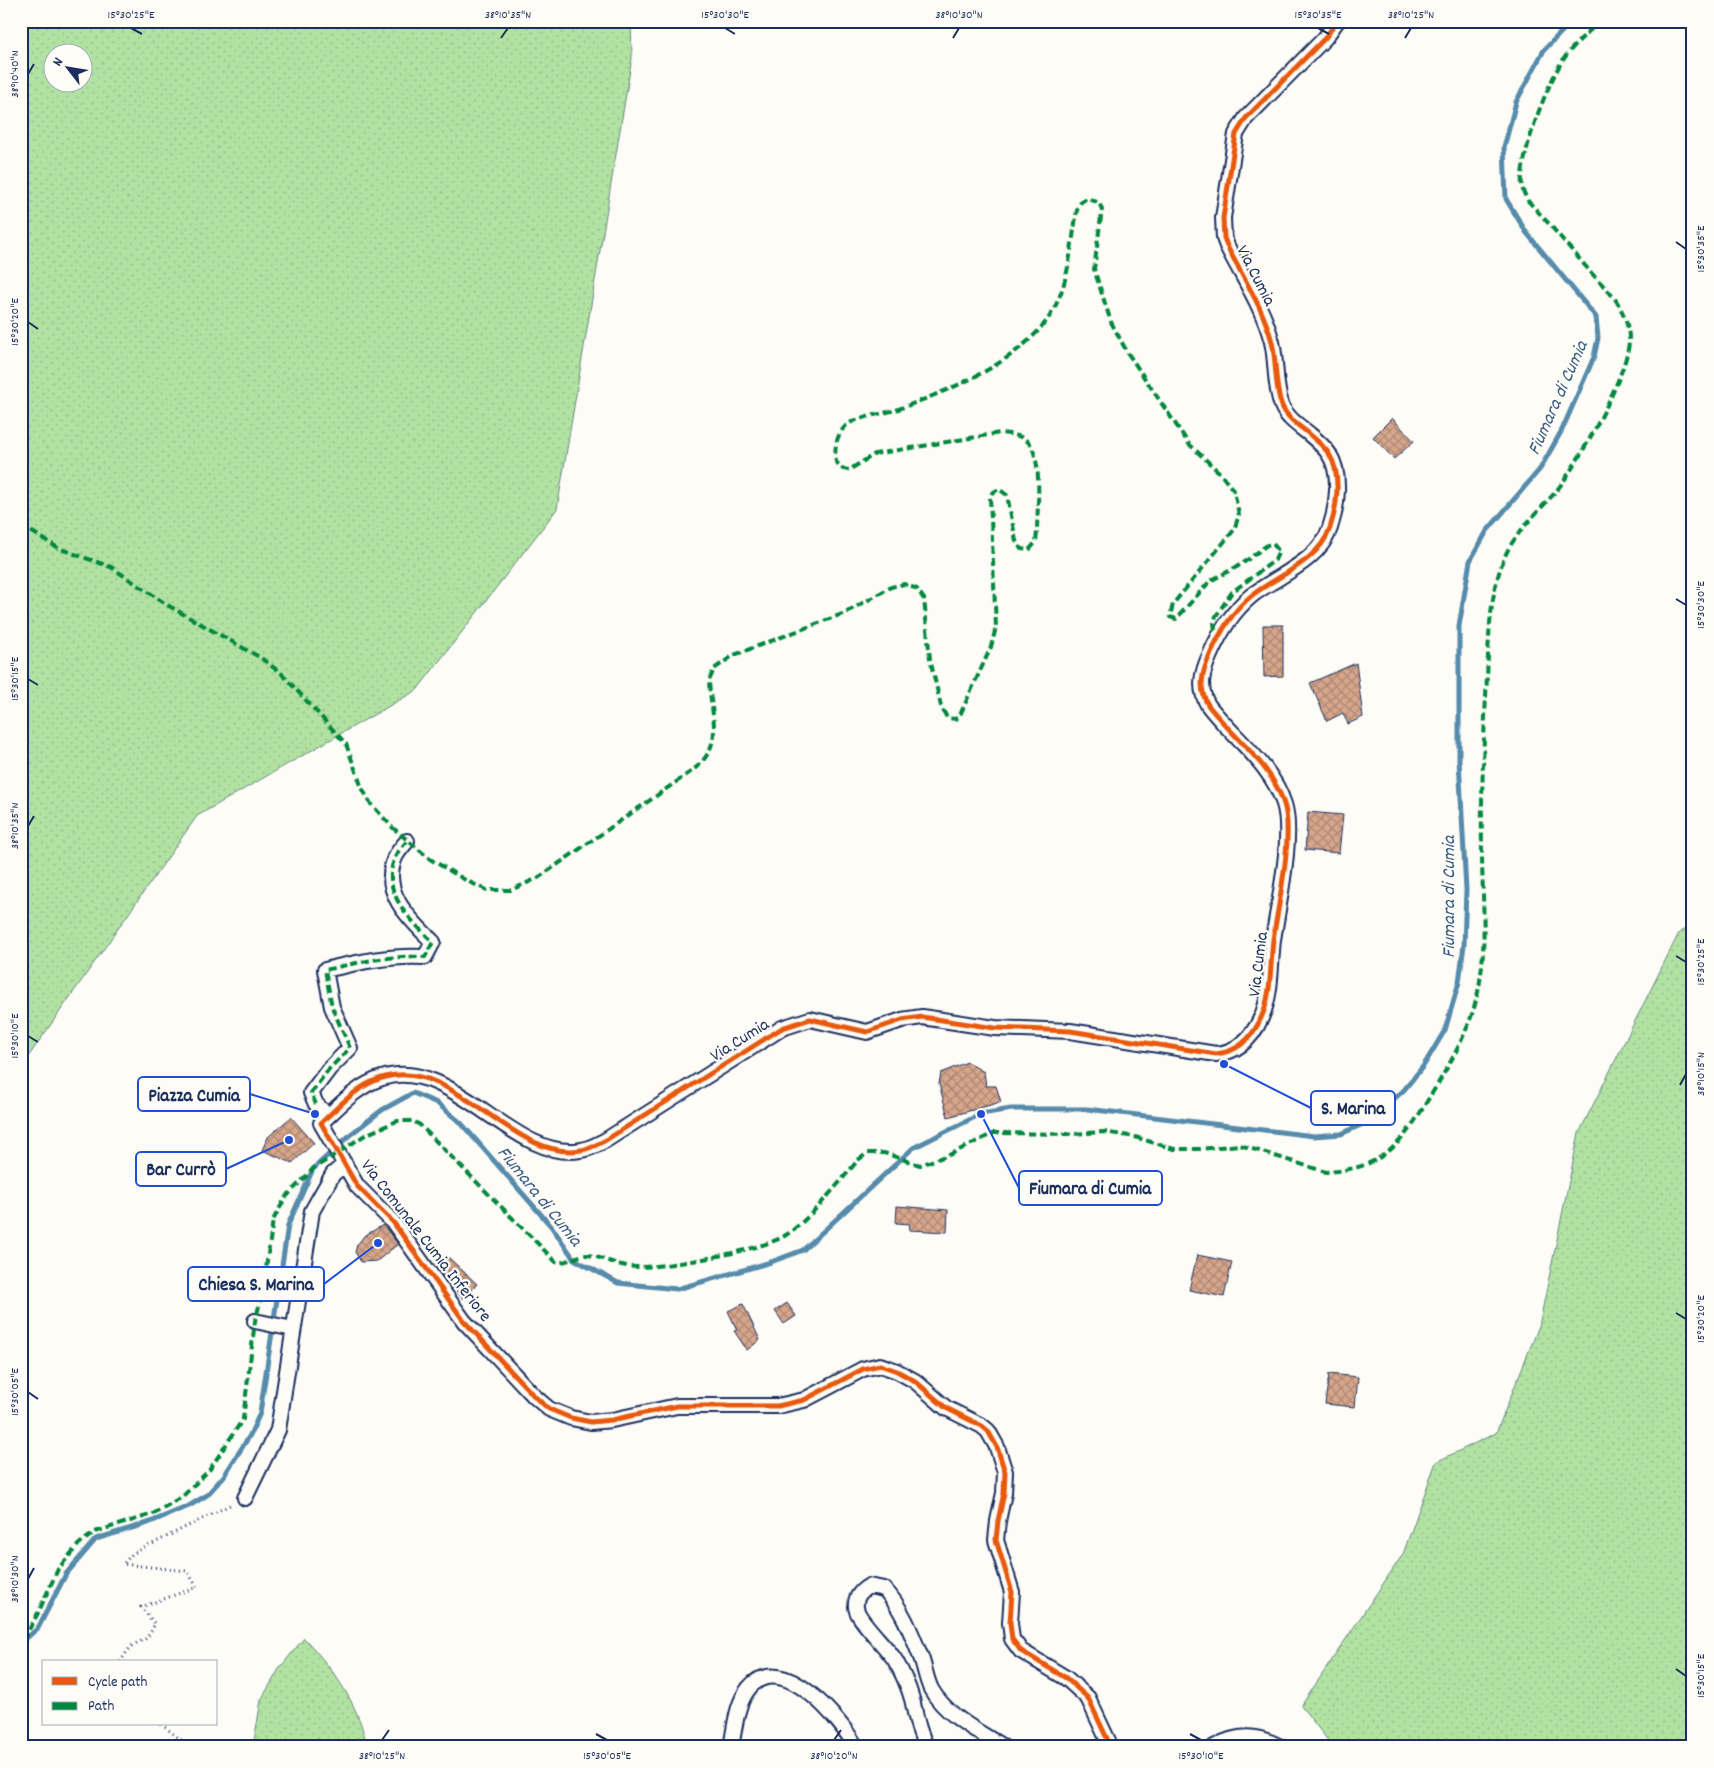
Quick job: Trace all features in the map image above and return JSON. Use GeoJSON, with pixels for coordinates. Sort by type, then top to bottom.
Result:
{"type":"FeatureCollection","features":[{"type":"Feature","properties":{"kind":"street","name":"Via Cumia"},"geometry":{"type":"LineString","coordinates":[[328,1116],[353,1094],[373,1082],[394,1075],[414,1075],[441,1085],[546,1146],[565,1151],[583,1150],[606,1140],[782,1028],[810,1019],[867,1032],[902,1020],[922,1017],[974,1026],[1070,1031],[1216,1054],[1233,1050],[1248,1039],[1261,1019],[1269,992],[1281,896],[1287,818],[1282,797],[1255,756],[1208,705],[1204,698],[1202,682],[1212,651],[1235,612],[1252,595],[1308,557],[1322,544],[1330,528],[1336,476],[1330,455],[1295,423],[1284,409],[1279,394],[1271,341],[1255,297],[1227,246],[1223,229],[1223,218],[1234,142],[1240,126],[1325,38],[1337,21]]}},
{"type":"Feature","properties":{"kind":"street"},"geometry":{"type":"LineString","coordinates":[[328,1116],[316,1104],[311,1093],[329,1069],[350,1048],[332,1007],[325,970],[367,960],[401,956],[425,957],[433,942],[396,900],[392,878],[394,860],[406,841]]}},
{"type":"Feature","properties":{"kind":"street","name":"Via Comunale Cumia Inferiore"},"geometry":{"type":"LineString","coordinates":[[328,1116],[321,1123],[357,1186],[393,1222],[464,1321],[535,1397],[558,1413],[583,1421],[601,1422],[677,1406],[767,1407],[790,1404],[804,1400],[863,1369],[880,1366],[897,1371],[915,1381],[946,1408],[982,1426],[988,1431],[997,1447],[1004,1472],[1004,1493],[996,1540],[1012,1592],[1010,1622],[1012,1639],[1021,1651],[1066,1678],[1088,1698],[1111,1747]]}},
{"type":"Feature","properties":{"kind":"street"},"geometry":{"type":"LineString","coordinates":[[244,1498],[278,1430],[290,1328],[312,1211],[330,1178],[343,1161]]}},
{"type":"Feature","properties":{"kind":"street"},"geometry":{"type":"LineString","coordinates":[[257,1322],[290,1328]]}},
{"type":"Feature","properties":{"kind":"street"},"geometry":{"type":"LineString","coordinates":[[927,1747],[919,1731],[904,1678],[889,1650],[857,1613],[857,1598],[862,1590],[869,1586],[884,1589],[890,1595],[917,1648],[932,1690],[955,1716],[1003,1747]]}},
{"type":"Feature","properties":{"kind":"street"},"geometry":{"type":"LineString","coordinates":[[731,1747],[739,1708],[745,1693],[756,1682],[778,1677],[791,1682],[828,1708],[843,1726],[856,1747]]}},
{"type":"Feature","properties":{"kind":"street"},"geometry":{"type":"LineString","coordinates":[[1214,1747],[1230,1739],[1249,1736],[1268,1740],[1281,1747]]}},
{"type":"Feature","properties":{"kind":"path"},"geometry":{"type":"LineString","coordinates":[[121,1660],[131,1646],[147,1638],[155,1624],[141,1607],[197,1586],[187,1571],[123,1564],[132,1554],[244,1498]]}},
{"type":"Feature","properties":{"kind":"path"},"geometry":{"type":"LineString","coordinates":[[164,1726],[190,1747]]}},
{"type":"Feature","properties":{"kind":"green space"},"geometry":{"type":"Polygon","coordinates":[[[21,21],[631,21],[632,58],[557,509],[417,690],[197,816],[21,1067],[21,21]]]}},
{"type":"Feature","properties":{"kind":"green space"},"geometry":{"type":"Polygon","coordinates":[[[1693,925],[1693,1747],[1333,1747],[1301,1706],[1403,1554],[1436,1462],[1496,1433],[1539,1326],[1579,1133],[1679,933],[1693,925]]]}},
{"type":"Feature","properties":{"kind":"green space"},"geometry":{"type":"Polygon","coordinates":[[[304,1638],[344,1688],[358,1716],[367,1747],[253,1747],[261,1700],[279,1669],[304,1638]]]}},
{"type":"Feature","properties":{"kind":"building"},"geometry":{"type":"Polygon","coordinates":[[[1392,418],[1414,441],[1394,459],[1373,437],[1392,418]]]}},
{"type":"Feature","properties":{"kind":"building"},"geometry":{"type":"Polygon","coordinates":[[[1263,625],[1283,625],[1283,676],[1264,677],[1263,625]]]}},
{"type":"Feature","properties":{"kind":"building"},"geometry":{"type":"Polygon","coordinates":[[[1356,663],[1363,717],[1348,724],[1343,713],[1327,721],[1310,683],[1356,663]]]}},
{"type":"Feature","properties":{"kind":"building"},"geometry":{"type":"Polygon","coordinates":[[[1308,812],[1343,815],[1339,853],[1305,850],[1308,812]]]}},
{"type":"Feature","properties":{"kind":"building"},"geometry":{"type":"Polygon","coordinates":[[[967,1062],[984,1072],[986,1086],[996,1086],[1001,1102],[948,1117],[939,1084],[941,1073],[967,1062]]]}},
{"type":"Feature","properties":{"kind":"building"},"geometry":{"type":"Polygon","coordinates":[[[291,1117],[314,1143],[292,1163],[262,1150],[268,1137],[291,1117]]]}},
{"type":"Feature","properties":{"kind":"building"},"geometry":{"type":"Polygon","coordinates":[[[897,1206],[948,1210],[947,1232],[909,1230],[910,1224],[896,1223],[897,1206]]]}},
{"type":"Feature","properties":{"kind":"building"},"geometry":{"type":"Polygon","coordinates":[[[383,1225],[398,1244],[377,1261],[361,1262],[355,1252],[357,1245],[364,1236],[383,1225]]]}},
{"type":"Feature","properties":{"kind":"building"},"geometry":{"type":"Polygon","coordinates":[[[1197,1255],[1232,1262],[1224,1297],[1189,1290],[1197,1255]]]}},
{"type":"Feature","properties":{"kind":"building"},"geometry":{"type":"Polygon","coordinates":[[[448,1257],[477,1284],[463,1299],[437,1268],[448,1257]]]}},
{"type":"Feature","properties":{"kind":"building"},"geometry":{"type":"Polygon","coordinates":[[[787,1303],[796,1316],[784,1324],[775,1311],[787,1303]]]}},
{"type":"Feature","properties":{"kind":"building"},"geometry":{"type":"Polygon","coordinates":[[[743,1304],[760,1340],[747,1350],[734,1331],[737,1330],[728,1311],[743,1304]]]}},
{"type":"Feature","properties":{"kind":"building"},"geometry":{"type":"Polygon","coordinates":[[[1329,1374],[1358,1377],[1355,1407],[1325,1404],[1329,1374]]]}},
{"type":"Feature","properties":{"kind":"waterway","name":"Fiumara di Cumia"},"geometry":{"type":"LineString","coordinates":[[21,1643],[38,1628],[66,1574],[96,1539],[148,1523],[189,1506],[207,1495],[224,1476],[250,1435],[260,1413],[288,1225],[313,1169],[351,1134],[382,1110],[413,1093],[437,1103],[461,1123],[551,1226],[574,1259],[618,1283],[677,1289],[771,1262],[803,1250],[913,1148],[981,1114],[1011,1109],[1087,1109],[1314,1136],[1341,1134],[1363,1124],[1404,1090],[1424,1065],[1445,1030],[1459,982],[1464,945],[1466,890],[1459,760],[1459,626],[1470,561],[1487,531],[1540,469],[1562,430],[1594,357],[1598,338],[1596,317],[1526,232],[1506,199],[1504,147],[1516,102],[1544,50],[1572,21]]}},
{"type":"Feature","properties":{"kind":"marked path"},"geometry":{"type":"LineString","coordinates":[[21,1638],[26,1635],[38,1613],[58,1569],[79,1544],[95,1532],[153,1514],[183,1496],[210,1469],[243,1419],[255,1321],[262,1295],[273,1220],[286,1197],[313,1169],[365,1135],[397,1121],[413,1121],[420,1125],[556,1262],[565,1262],[580,1256],[589,1255],[631,1267],[669,1265],[714,1257],[774,1241],[786,1235],[805,1220],[858,1160],[868,1153],[884,1153],[920,1165],[949,1155],[994,1133],[1072,1134],[1104,1132],[1135,1137],[1174,1149],[1200,1149],[1240,1145],[1326,1172],[1361,1166],[1386,1153],[1397,1143],[1407,1132],[1453,1057],[1470,1020],[1479,989],[1484,930],[1482,786],[1488,648],[1490,618],[1498,575],[1513,541],[1557,490],[1577,460],[1612,394],[1627,354],[1628,329],[1617,302],[1528,201],[1522,187],[1522,174],[1534,124],[1555,75],[1569,52],[1600,21]]}},
{"type":"Feature","properties":{"kind":"marked path"},"geometry":{"type":"LineString","coordinates":[[21,525],[58,548],[111,567],[169,606],[261,658],[281,673],[346,744],[362,788],[371,804],[393,828],[430,859],[467,881],[487,890],[511,890],[538,878],[692,771],[703,761],[713,740],[714,730],[709,681],[714,669],[734,655],[845,613],[891,587],[904,584],[917,589],[924,599],[930,659],[941,706],[947,718],[956,719],[960,715],[991,647],[996,627],[990,497],[992,493],[999,489],[1007,495],[1016,541],[1021,549],[1029,550],[1036,542],[1037,532],[1038,473],[1033,451],[1029,443],[1023,438],[1012,434],[1000,433],[875,454],[849,470],[843,469],[836,462],[837,441],[841,432],[848,424],[896,410],[933,396],[990,368],[1024,345],[1038,331],[1056,304],[1070,258],[1077,210],[1081,202],[1087,198],[1099,203],[1102,209],[1094,269],[1111,322],[1127,352],[1189,444],[1219,472],[1234,491],[1239,515],[1234,530],[1173,604],[1170,617],[1176,619],[1210,581],[1242,564],[1267,545],[1273,544],[1279,551],[1275,560],[1232,592],[1216,616],[1214,623],[1215,630],[1222,634]]}},
{"type":"Feature","properties":{"kind":"marked path"},"geometry":{"type":"LineString","coordinates":[[316,1104],[311,1093],[329,1069],[350,1048],[332,1007],[325,970],[387,958],[425,957],[433,942],[408,916],[395,895],[392,884],[391,872],[394,860],[407,841]]}},
{"type":"Feature","properties":{"kind":"cycle path"},"geometry":{"type":"LineString","coordinates":[[1111,1747],[1088,1698],[1066,1678],[1021,1651],[1012,1639],[1010,1623],[1012,1592],[996,1540],[1004,1493],[1005,1472],[997,1447],[988,1431],[982,1426],[946,1408],[915,1381],[897,1371],[880,1365],[863,1369],[804,1400],[778,1406],[677,1406],[612,1420],[591,1422],[571,1418],[549,1409],[535,1397],[464,1321],[393,1222],[357,1186],[321,1123],[349,1097],[373,1081],[408,1075],[434,1081],[532,1141],[556,1150],[581,1150],[606,1140],[782,1028],[810,1019],[867,1032],[902,1020],[922,1017],[995,1028],[1070,1031],[1216,1054],[1238,1047],[1249,1038],[1265,1009],[1269,990],[1273,940],[1286,852],[1287,817],[1278,789],[1261,763],[1208,705],[1203,692],[1202,680],[1207,661],[1218,639],[1238,609],[1251,596],[1307,559],[1324,540],[1330,528],[1335,510],[1337,481],[1336,471],[1327,451],[1290,418],[1282,406],[1279,398],[1274,350],[1268,329],[1258,305],[1227,246],[1224,238],[1223,218],[1236,134],[1246,118],[1325,38],[1337,21]]}},
{"type":"Feature","properties":{"kind":"place","name":"S. Marina"},"geometry":{"type":"Point","coordinates":[1224,1064]}},
{"type":"Feature","properties":{"kind":"place","name":"Piazza Cumia"},"geometry":{"type":"Point","coordinates":[315,1114]}},
{"type":"Feature","properties":{"kind":"place","name":"Fiumara di Cumia"},"geometry":{"type":"Point","coordinates":[981,1114]}},
{"type":"Feature","properties":{"kind":"place","name":"Bar Currò"},"geometry":{"type":"Point","coordinates":[289,1140]}},
{"type":"Feature","properties":{"kind":"place","name":"Chiesa S. Marina"},"geometry":{"type":"Point","coordinates":[378,1243]}}]}
